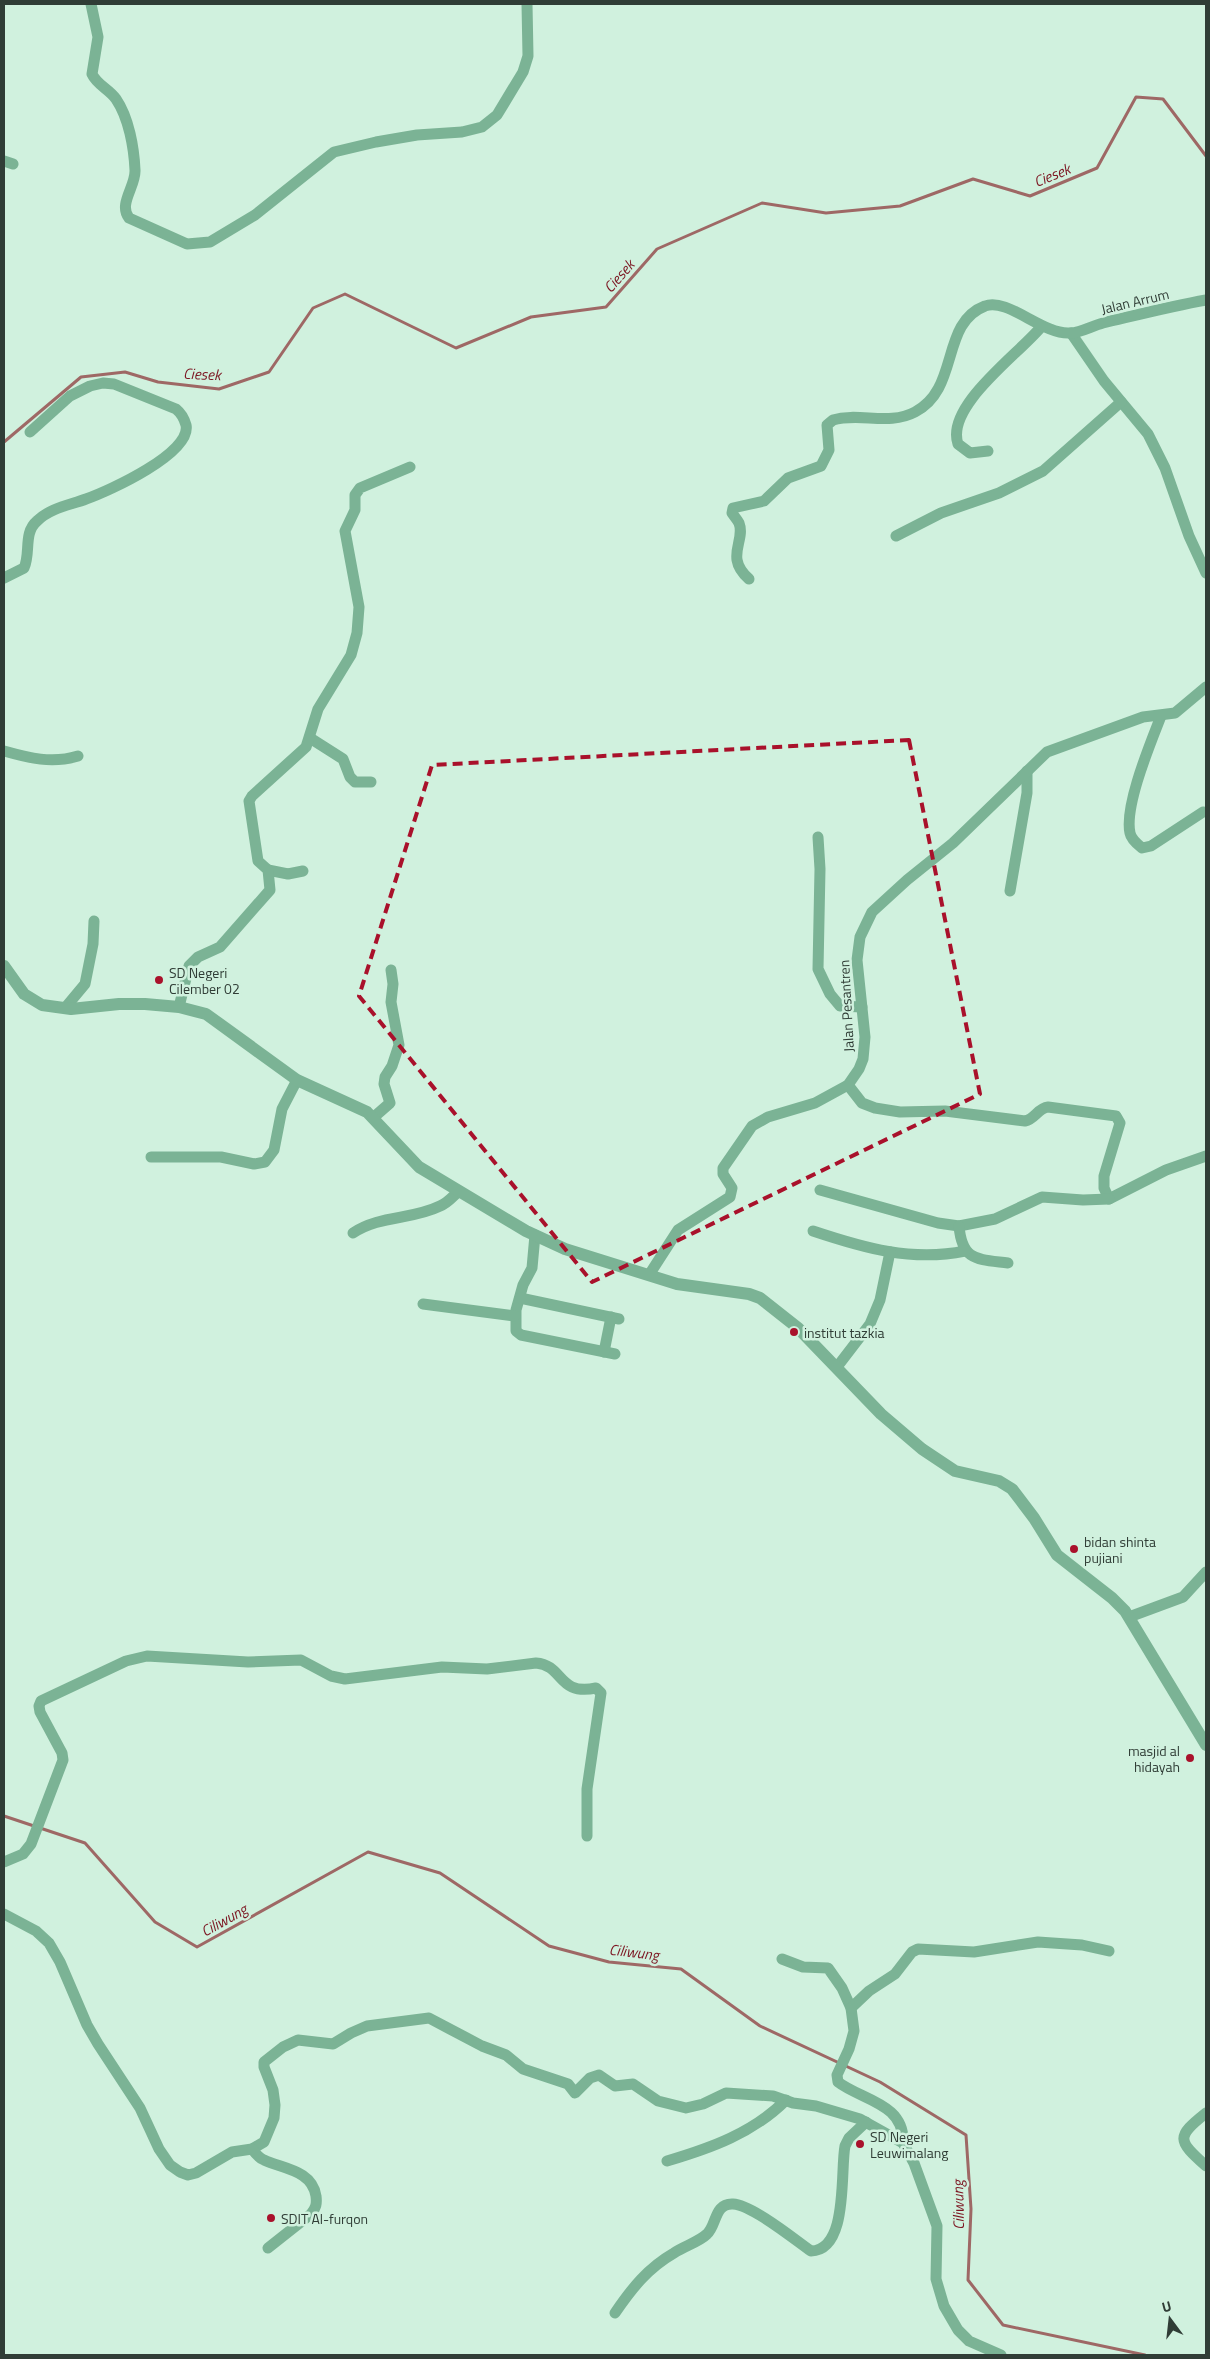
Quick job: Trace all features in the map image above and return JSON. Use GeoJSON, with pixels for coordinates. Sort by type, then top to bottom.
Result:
{"type":"FeatureCollection","features":[{"type":"Feature","properties":{"kind":"street"},"geometry":{"type":"LineString","coordinates":[[91,4],[98,37],[92,74],[94,79],[116,99],[131,143],[135,172],[126,212],[129,218],[165,236],[187,244],[213,241],[255,214],[334,152],[349,147],[418,135],[462,132],[489,122],[515,89],[527,62],[527,4]]}},
{"type":"Feature","properties":{"kind":"street","name":"Jalan Arrum"},"geometry":{"type":"LineString","coordinates":[[1071,333],[1103,323],[1206,300]]}},
{"type":"Feature","properties":{"kind":"street"},"geometry":{"type":"LineString","coordinates":[[749,579],[741,570],[738,562],[739,525],[732,509],[764,502],[788,478],[821,466],[829,450],[827,428],[831,421],[836,419],[898,418],[922,408],[943,381],[960,325],[984,306],[998,305],[1041,327],[1071,333],[1104,381],[1145,428],[1173,489],[1189,536],[1206,574]]}},
{"type":"Feature","properties":{"kind":"street"},"geometry":{"type":"LineString","coordinates":[[988,451],[970,453],[958,444],[956,435],[963,412],[973,394],[1026,344],[1041,327]]}},
{"type":"Feature","properties":{"kind":"street"},"geometry":{"type":"LineString","coordinates":[[4,578],[24,568],[29,534],[37,521],[53,510],[116,486],[147,469],[182,443],[187,429],[181,414],[176,409],[108,382],[90,386],[70,396],[30,432]]}},
{"type":"Feature","properties":{"kind":"street"},"geometry":{"type":"LineString","coordinates":[[896,536],[940,513],[999,493],[1043,471],[1121,402]]}},
{"type":"Feature","properties":{"kind":"street"},"geometry":{"type":"LineString","coordinates":[[303,871],[288,874],[268,870],[260,865],[250,801],[259,790],[296,758],[310,738],[318,709],[351,655],[358,633],[358,598],[344,532],[355,510],[357,492],[410,467]]}},
{"type":"Feature","properties":{"kind":"street","name":"Jalan Pesantren"},"geometry":{"type":"LineString","coordinates":[[649,1276],[678,1230],[730,1197],[732,1188],[723,1174],[723,1168],[749,1128],[768,1117],[812,1105],[848,1085],[859,1069],[864,1059],[866,1037],[857,960],[860,937],[868,918],[907,880],[953,843],[1047,752],[1144,717],[1178,712],[1206,687]]}},
{"type":"Feature","properties":{"kind":"street"},"geometry":{"type":"LineString","coordinates":[[1161,716],[1144,760],[1132,804],[1129,828],[1131,836],[1142,848],[1151,846],[1203,812]]}},
{"type":"Feature","properties":{"kind":"street"},"geometry":{"type":"LineString","coordinates":[[310,738],[343,759],[350,777],[355,782],[371,782]]}},
{"type":"Feature","properties":{"kind":"street"},"geometry":{"type":"LineString","coordinates":[[4,751],[42,760],[62,760],[78,756]]}},
{"type":"Feature","properties":{"kind":"street"},"geometry":{"type":"LineString","coordinates":[[1010,891],[1027,793],[1027,770]]}},
{"type":"Feature","properties":{"kind":"street"},"geometry":{"type":"LineString","coordinates":[[818,837],[820,869],[820,974],[833,998],[840,1006],[862,1006]]}},
{"type":"Feature","properties":{"kind":"street"},"geometry":{"type":"LineString","coordinates":[[179,1007],[190,964],[198,957],[220,947],[267,896],[271,887],[268,870]]}},
{"type":"Feature","properties":{"kind":"street"},"geometry":{"type":"LineString","coordinates":[[65,1008],[85,984],[93,944],[94,921]]}},
{"type":"Feature","properties":{"kind":"street"},"geometry":{"type":"LineString","coordinates":[[4,966],[30,1000],[42,1005],[65,1008],[119,1004],[179,1007],[198,1011],[211,1017],[297,1080],[363,1110],[374,1117],[414,1164],[458,1192],[535,1236],[565,1249],[649,1276],[697,1288],[757,1296],[798,1328],[881,1414],[935,1458],[960,1473],[999,1481],[1012,1489],[1030,1512],[1057,1555],[1112,1598],[1129,1617],[1206,1745]]}},
{"type":"Feature","properties":{"kind":"street"},"geometry":{"type":"LineString","coordinates":[[374,1117],[390,1103],[384,1084],[385,1077],[392,1066],[399,1045],[391,1002],[393,984],[391,970]]}},
{"type":"Feature","properties":{"kind":"street"},"geometry":{"type":"LineString","coordinates":[[151,1157],[221,1157],[254,1164],[265,1162],[274,1150],[282,1110],[297,1080]]}},
{"type":"Feature","properties":{"kind":"street"},"geometry":{"type":"LineString","coordinates":[[848,1085],[858,1098],[868,1106],[900,1112],[945,1112],[1025,1121],[1031,1119],[1042,1108],[1048,1107],[1116,1116],[1119,1118],[1119,1124],[1104,1182],[1109,1199]]}},
{"type":"Feature","properties":{"kind":"street"},"geometry":{"type":"LineString","coordinates":[[820,1190],[938,1223],[960,1226],[995,1220],[1042,1197],[1083,1200],[1109,1199],[1166,1170],[1206,1156]]}},
{"type":"Feature","properties":{"kind":"street"},"geometry":{"type":"LineString","coordinates":[[353,1233],[383,1219],[432,1210],[449,1201],[458,1192]]}},
{"type":"Feature","properties":{"kind":"street"},"geometry":{"type":"LineString","coordinates":[[960,1226],[961,1242],[965,1251],[976,1258],[1008,1263]]}},
{"type":"Feature","properties":{"kind":"street"},"geometry":{"type":"LineString","coordinates":[[813,1231],[851,1244],[890,1252],[922,1256],[965,1251]]}},
{"type":"Feature","properties":{"kind":"street"},"geometry":{"type":"LineString","coordinates":[[520,1298],[615,1318],[609,1353],[521,1335],[516,1331],[515,1316],[523,1285],[532,1268],[535,1236]]}},
{"type":"Feature","properties":{"kind":"street"},"geometry":{"type":"LineString","coordinates":[[837,1367],[870,1324],[880,1300],[890,1252]]}},
{"type":"Feature","properties":{"kind":"street"},"geometry":{"type":"LineString","coordinates":[[423,1304],[515,1316]]}},
{"type":"Feature","properties":{"kind":"street"},"geometry":{"type":"LineString","coordinates":[[1129,1617],[1183,1597],[1206,1572]]}},
{"type":"Feature","properties":{"kind":"street"},"geometry":{"type":"LineString","coordinates":[[4,1862],[23,1854],[31,1844],[63,1760],[62,1753],[40,1712],[39,1706],[41,1701],[135,1658],[172,1656],[248,1662],[301,1660],[331,1676],[345,1679],[442,1667],[487,1669],[541,1663],[551,1669],[572,1688],[584,1690],[596,1688],[601,1693],[587,1789],[587,1836]]}},
{"type":"Feature","properties":{"kind":"street"},"geometry":{"type":"LineString","coordinates":[[4,1914],[36,1931],[49,1943],[66,1974],[87,2025],[140,2108],[156,2143],[170,2165],[183,2174],[194,2174],[232,2152],[252,2150],[266,2140],[274,2118],[275,2099],[264,2065],[265,2060],[275,2052],[298,2040],[333,2044],[354,2031],[367,2026],[421,2018],[435,2020],[468,2039],[506,2055],[523,2069],[568,2084],[575,2094],[590,2078],[599,2075],[615,2086],[628,2083],[636,2085],[654,2099],[680,2107],[698,2106],[726,2093],[773,2096],[825,2108],[866,2122],[903,2142]]}},
{"type":"Feature","properties":{"kind":"street"},"geometry":{"type":"LineString","coordinates":[[850,2008],[869,1991],[895,1974],[912,1952],[918,1949],[974,1952],[1038,1942],[1082,1945],[1109,1952]]}},
{"type":"Feature","properties":{"kind":"street"},"geometry":{"type":"LineString","coordinates":[[782,1959],[803,1967],[828,1968],[842,1988],[850,2008],[854,2031],[849,2049],[837,2075],[839,2084],[871,2099],[890,2112],[903,2130],[903,2142],[914,2163],[937,2226],[936,2279],[944,2306],[958,2330],[969,2341],[1001,2355]]}},
{"type":"Feature","properties":{"kind":"street"},"geometry":{"type":"LineString","coordinates":[[667,2161],[723,2143],[767,2116],[786,2100]]}},
{"type":"Feature","properties":{"kind":"street"},"geometry":{"type":"LineString","coordinates":[[1206,2113],[1186,2130],[1184,2138],[1190,2151],[1206,2166]]}},
{"type":"Feature","properties":{"kind":"street"},"geometry":{"type":"LineString","coordinates":[[615,2313],[648,2271],[672,2254],[708,2233],[719,2210],[728,2204],[753,2211],[811,2251],[822,2249],[833,2236],[839,2218],[843,2157],[846,2142],[866,2122]]}},
{"type":"Feature","properties":{"kind":"street"},"geometry":{"type":"LineString","coordinates":[[252,2150],[262,2159],[296,2172],[311,2182],[315,2191],[316,2208],[268,2248]]}},
{"type":"Feature","properties":{"kind":"highlighted area"},"geometry":{"type":"Polygon","coordinates":[[[909,740],[980,1094],[592,1282],[359,996],[432,765],[909,740]]]}},
{"type":"Feature","properties":{"kind":"waterway","name":"Ciesek"},"geometry":{"type":"LineString","coordinates":[[4,442],[81,377],[125,372],[158,382],[219,389],[269,372],[313,308],[345,294],[456,348],[531,317],[606,307],[657,249],[762,203],[826,213],[900,206],[973,179],[1030,196],[1097,168],[1136,97],[1163,99],[1206,156]]}},
{"type":"Feature","properties":{"kind":"waterway","name":"Ciliwung"},"geometry":{"type":"LineString","coordinates":[[4,1816],[34,1826]]}},
{"type":"Feature","properties":{"kind":"waterway","name":"Ciliwung"},"geometry":{"type":"LineString","coordinates":[[40,1828],[85,1843],[155,1922],[197,1947],[368,1852],[440,1873],[549,1946],[609,1962],[681,1969],[760,2026],[880,2082],[966,2135],[971,2209],[968,2280],[1003,2325],[1145,2355]]}},
{"type":"Feature","properties":{"kind":"place","name":"SD Negeri Cilember 02"},"geometry":{"type":"Point","coordinates":[159,980]}},
{"type":"Feature","properties":{"kind":"place","name":"institut tazkia"},"geometry":{"type":"Point","coordinates":[794,1332]}},
{"type":"Feature","properties":{"kind":"place","name":"bidan shinta pujiani"},"geometry":{"type":"Point","coordinates":[1074,1549]}},
{"type":"Feature","properties":{"kind":"place","name":"masjid al hidayah"},"geometry":{"type":"Point","coordinates":[1190,1758]}},
{"type":"Feature","properties":{"kind":"place","name":"SD Negeri Leuwimalang"},"geometry":{"type":"Point","coordinates":[860,2144]}},
{"type":"Feature","properties":{"kind":"place","name":"SDIT Al-furqon"},"geometry":{"type":"Point","coordinates":[271,2218]}}]}
